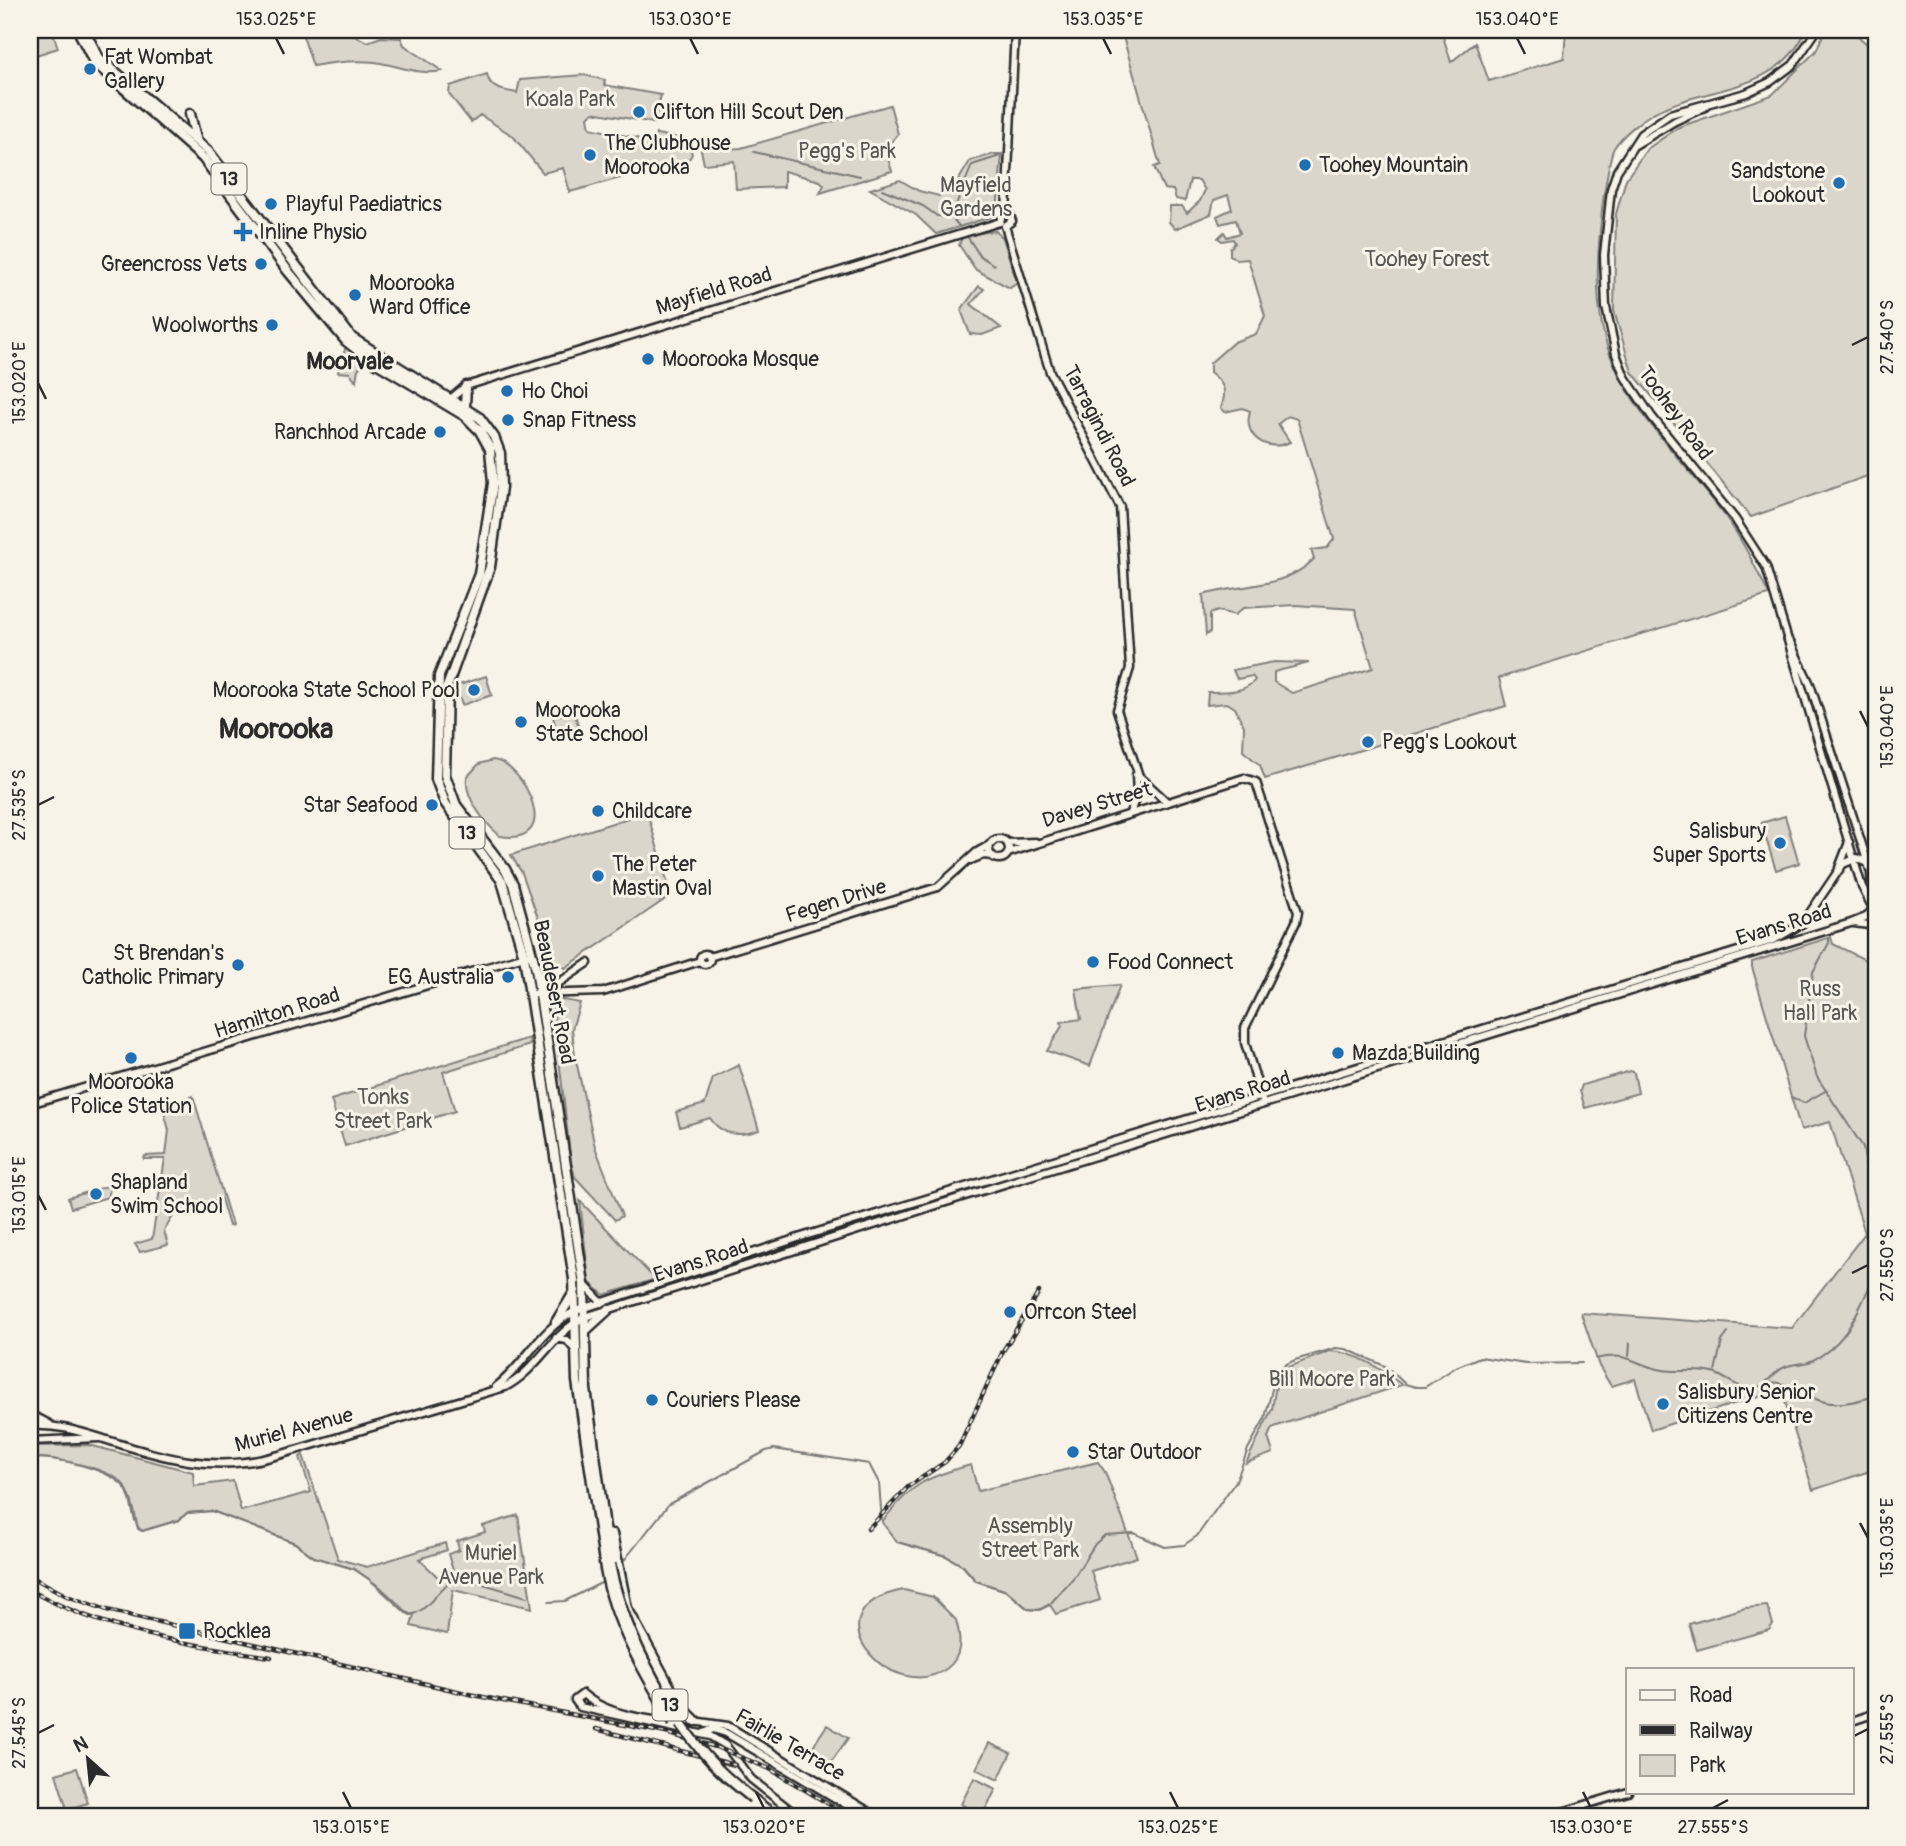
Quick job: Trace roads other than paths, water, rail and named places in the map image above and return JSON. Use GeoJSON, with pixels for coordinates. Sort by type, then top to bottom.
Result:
{"type":"FeatureCollection","features":[{"type":"Feature","properties":{"kind":"highway","name":"Beaudesert Road"},"geometry":{"type":"LineString","coordinates":[[78,30],[94,62],[203,158],[294,278],[346,341],[365,356],[448,401],[465,407],[484,423],[498,445],[501,487],[490,567],[447,687],[444,775],[456,805],[509,876],[528,955],[584,1283],[582,1312],[576,1322],[577,1381],[614,1607],[675,1725],[717,1775],[766,1816]]}},
{"type":"Feature","properties":{"kind":"highway","name":"Beaudesert Road"},"geometry":{"type":"LineString","coordinates":[[84,30],[99,58],[197,141],[352,338],[448,401],[480,431],[490,449],[493,474],[479,574],[439,676],[436,779],[445,803],[502,881],[528,955]]}},
{"type":"Feature","properties":{"kind":"highway"},"geometry":{"type":"LineString","coordinates":[[190,114],[197,141]]}},
{"type":"Feature","properties":{"kind":"highway"},"geometry":{"type":"LineString","coordinates":[[465,407],[466,386]]}},
{"type":"Feature","properties":{"kind":"highway","name":"Beaudesert Road"},"geometry":{"type":"LineString","coordinates":[[535,994],[575,1290],[585,1331],[586,1389],[606,1519],[608,1567],[628,1625],[677,1719],[722,1773],[775,1816]]}},
{"type":"Feature","properties":{"kind":"highway"},"geometry":{"type":"LineString","coordinates":[[556,1322],[575,1290]]}},
{"type":"Feature","properties":{"kind":"highway"},"geometry":{"type":"LineString","coordinates":[[585,1331],[605,1306]]}},
{"type":"Feature","properties":{"kind":"highway"},"geometry":{"type":"LineString","coordinates":[[30,1415],[49,1425]]}},
{"type":"Feature","properties":{"kind":"highway"},"geometry":{"type":"LineString","coordinates":[[606,1519],[610,1523],[620,1588],[627,1608],[680,1706],[696,1721]]}},
{"type":"Feature","properties":{"kind":"highway"},"geometry":{"type":"LineString","coordinates":[[658,1669],[657,1673],[684,1724]]}},
{"type":"Feature","properties":{"kind":"highway"},"geometry":{"type":"LineString","coordinates":[[680,1706],[684,1724]]}},
{"type":"Feature","properties":{"kind":"main road"},"geometry":{"type":"LineString","coordinates":[[1006,213],[1000,216],[1002,224],[1013,221],[1006,213],[1015,30]]}},
{"type":"Feature","properties":{"kind":"main road","name":"Toohey Road"},"geometry":{"type":"LineString","coordinates":[[1817,30],[1804,53],[1781,75],[1759,88],[1706,106],[1633,146],[1616,171],[1611,189],[1604,255],[1606,306],[1616,354],[1625,377],[1652,417],[1755,547],[1776,593],[1853,858],[1864,893],[1875,912]]}},
{"type":"Feature","properties":{"kind":"main road","name":"Mayfield Road"},"geometry":{"type":"LineString","coordinates":[[448,401],[466,386],[1002,224]]}},
{"type":"Feature","properties":{"kind":"main road","name":"Tarragindi Road"},"geometry":{"type":"LineString","coordinates":[[1002,224],[1050,372],[1120,507],[1130,668],[1117,710],[1135,769],[1137,793],[1130,813]]}},
{"type":"Feature","properties":{"kind":"main road","name":"Toohey Road"},"geometry":{"type":"LineString","coordinates":[[1790,642],[1810,684],[1876,888]]}},
{"type":"Feature","properties":{"kind":"main road","name":"Tarragindi Road"},"geometry":{"type":"LineString","coordinates":[[1135,769],[1148,788],[1167,802]]}},
{"type":"Feature","properties":{"kind":"main road"},"geometry":{"type":"LineString","coordinates":[[1167,802],[1247,778],[1260,789],[1298,912],[1296,922],[1245,1028],[1245,1043],[1262,1100]]}},
{"type":"Feature","properties":{"kind":"main road"},"geometry":{"type":"LineString","coordinates":[[1137,793],[1148,788]]}},
{"type":"Feature","properties":{"kind":"main road","name":"Davey Street"},"geometry":{"type":"LineString","coordinates":[[1008,853],[1167,802]]}},
{"type":"Feature","properties":{"kind":"main road"},"geometry":{"type":"LineString","coordinates":[[999,839],[1007,843],[1008,853],[1002,858],[993,856],[991,844],[999,839]]}},
{"type":"Feature","properties":{"kind":"main road","name":"Davey Street"},"geometry":{"type":"LineString","coordinates":[[1007,843],[1037,842]]}},
{"type":"Feature","properties":{"kind":"main road"},"geometry":{"type":"LineString","coordinates":[[1839,870],[1838,864],[1849,842]]}},
{"type":"Feature","properties":{"kind":"main road","name":"Fegen Drive"},"geometry":{"type":"LineString","coordinates":[[551,992],[603,992],[700,961],[702,954],[709,957],[926,891],[947,880],[991,844]]}},
{"type":"Feature","properties":{"kind":"main road","name":"Fegen Drive"},"geometry":{"type":"LineString","coordinates":[[966,863],[982,855],[993,856]]}},
{"type":"Feature","properties":{"kind":"main road"},"geometry":{"type":"LineString","coordinates":[[1839,870],[1846,861],[1853,858],[1868,863]]}},
{"type":"Feature","properties":{"kind":"main road","name":"Evans Road"},"geometry":{"type":"LineString","coordinates":[[582,1312],[673,1289],[1262,1100],[1774,940],[1807,919],[1839,870]]}},
{"type":"Feature","properties":{"kind":"main road"},"geometry":{"type":"LineString","coordinates":[[1871,873],[1875,912]]}},
{"type":"Feature","properties":{"kind":"main road","name":"Evans Road"},"geometry":{"type":"LineString","coordinates":[[605,1306],[670,1281],[1819,933],[1875,912]]}},
{"type":"Feature","properties":{"kind":"main road"},"geometry":{"type":"LineString","coordinates":[[1807,919],[1811,928],[1819,933]]}},
{"type":"Feature","properties":{"kind":"main road"},"geometry":{"type":"LineString","coordinates":[[1850,923],[1876,926]]}},
{"type":"Feature","properties":{"kind":"main road","name":"Hamilton Road"},"geometry":{"type":"LineString","coordinates":[[30,1104],[528,955]]}},
{"type":"Feature","properties":{"kind":"main road"},"geometry":{"type":"LineString","coordinates":[[535,994],[551,992],[557,984],[588,963]]}},
{"type":"Feature","properties":{"kind":"main road"},"geometry":{"type":"LineString","coordinates":[[670,1281],[673,1289]]}},
{"type":"Feature","properties":{"kind":"main road"},"geometry":{"type":"LineString","coordinates":[[584,1283],[605,1306]]}},
{"type":"Feature","properties":{"kind":"main road","name":"Muriel Avenue"},"geometry":{"type":"LineString","coordinates":[[494,1389],[517,1370],[556,1322],[582,1312]]}},
{"type":"Feature","properties":{"kind":"main road","name":"Muriel Avenue"},"geometry":{"type":"LineString","coordinates":[[30,1426],[49,1425],[91,1433],[195,1463],[241,1465],[505,1387],[524,1376],[556,1338],[576,1322]]}},
{"type":"Feature","properties":{"kind":"main road"},"geometry":{"type":"LineString","coordinates":[[556,1338],[567,1340],[576,1351]]}},
{"type":"Feature","properties":{"kind":"main road","name":"Muriel Avenue"},"geometry":{"type":"LineString","coordinates":[[30,1441],[101,1438]]}},
{"type":"Feature","properties":{"kind":"main road"},"geometry":{"type":"LineString","coordinates":[[586,1703],[684,1724],[725,1745]]}},
{"type":"Feature","properties":{"kind":"main road"},"geometry":{"type":"LineString","coordinates":[[1854,1720],[1876,1713]]}},
{"type":"Feature","properties":{"kind":"main road","name":"Fairlie Terrace"},"geometry":{"type":"LineString","coordinates":[[684,1724],[696,1721],[719,1727],[876,1816]]}},
{"type":"Feature","properties":{"kind":"main road"},"geometry":{"type":"LineString","coordinates":[[719,1727],[725,1745],[751,1779],[798,1816]]}},
{"type":"Feature","properties":{"kind":"main road","name":"Fairlie Terrace"},"geometry":{"type":"LineString","coordinates":[[702,1734],[719,1727],[865,1816]]}},
{"type":"Feature","properties":{"kind":"main road"},"geometry":{"type":"LineString","coordinates":[[1549,1816],[1626,1793]]}},
{"type":"Feature","properties":{"kind":"waterway"},"geometry":{"type":"LineString","coordinates":[[754,152],[860,176]]}},
{"type":"Feature","properties":{"kind":"waterway"},"geometry":{"type":"LineString","coordinates":[[951,217],[972,165],[1000,156]]}},
{"type":"Feature","properties":{"kind":"waterway"},"geometry":{"type":"LineString","coordinates":[[962,191],[979,194],[999,182]]}},
{"type":"Feature","properties":{"kind":"waterway"},"geometry":{"type":"LineString","coordinates":[[882,189],[923,206],[937,216],[951,217],[959,226]]}},
{"type":"Feature","properties":{"kind":"waterway"},"geometry":{"type":"LineString","coordinates":[[967,236],[980,256],[994,265]]}},
{"type":"Feature","properties":{"kind":"waterway"},"geometry":{"type":"LineString","coordinates":[[1829,938],[1829,943],[1813,972],[1804,1036],[1817,1077],[1863,1147],[1868,1180],[1876,1194]]}},
{"type":"Feature","properties":{"kind":"waterway"},"geometry":{"type":"LineString","coordinates":[[1791,1097],[1804,1103],[1827,1090]]}},
{"type":"Feature","properties":{"kind":"waterway"},"geometry":{"type":"LineString","coordinates":[[1596,1359],[1617,1357],[1663,1370],[1710,1372],[1742,1387],[1755,1388],[1780,1369],[1811,1361],[1835,1345],[1858,1311],[1876,1273]]}},
{"type":"Feature","properties":{"kind":"waterway"},"geometry":{"type":"LineString","coordinates":[[1715,1371],[1722,1341],[1728,1333]]}},
{"type":"Feature","properties":{"kind":"waterway"},"geometry":{"type":"LineString","coordinates":[[1629,1356],[1630,1343]]}},
{"type":"Feature","properties":{"kind":"waterway"},"geometry":{"type":"LineString","coordinates":[[622,1563],[669,1504],[774,1449],[869,1464],[879,1483],[882,1522],[897,1542],[946,1556],[963,1566],[976,1581],[1007,1591],[1028,1609],[1039,1610],[1050,1604],[1074,1577],[1095,1544],[1105,1535],[1134,1533],[1165,1547],[1184,1545],[1197,1536],[1236,1481],[1248,1449],[1265,1418],[1275,1377],[1283,1366],[1295,1360],[1336,1348],[1346,1349],[1387,1367],[1405,1384],[1416,1387],[1425,1387],[1456,1367],[1480,1357],[1526,1364],[1582,1363]]}},
{"type":"Feature","properties":{"kind":"waterway"},"geometry":{"type":"LineString","coordinates":[[1770,1382],[1790,1386],[1828,1403],[1876,1396]]}},
{"type":"Feature","properties":{"kind":"waterway"},"geometry":{"type":"LineString","coordinates":[[30,1459],[53,1459],[83,1466],[121,1483],[127,1491],[136,1523],[142,1531],[179,1520],[187,1513],[212,1511],[295,1543],[314,1557],[354,1569],[380,1587],[410,1615],[424,1608],[447,1584],[463,1578],[527,1597]]}},
{"type":"Feature","properties":{"kind":"waterway"},"geometry":{"type":"LineString","coordinates":[[549,1602],[565,1601],[601,1583]]}},
{"type":"Feature","properties":{"kind":"railway"},"geometry":{"type":"LineString","coordinates":[[868,1529],[908,1487],[945,1462],[959,1446],[1003,1351],[1039,1292]]}},
{"type":"Feature","properties":{"kind":"railway"},"geometry":{"type":"LineString","coordinates":[[30,1576],[67,1596],[107,1610],[483,1697],[666,1733],[716,1747],[770,1769],[849,1816]]}},
{"type":"Feature","properties":{"kind":"railway"},"geometry":{"type":"LineString","coordinates":[[30,1590],[57,1604],[116,1626],[178,1641],[271,1657]]}},
{"type":"Feature","properties":{"kind":"railway"},"geometry":{"type":"LineString","coordinates":[[596,1729],[735,1765]]}},
{"type":"Feature","properties":{"kind":"place","name":"Fat Wombat Gallery"},"geometry":{"type":"Point","coordinates":[90,69]}},
{"type":"Feature","properties":{"kind":"place","name":"Clifton Hill Scout Den"},"geometry":{"type":"Point","coordinates":[639,112]}},
{"type":"Feature","properties":{"kind":"place","name":"The Clubhouse Moorooka"},"geometry":{"type":"Point","coordinates":[590,155]}},
{"type":"Feature","properties":{"kind":"place","name":"Toohey Mountain"},"geometry":{"type":"Point","coordinates":[1305,165]}},
{"type":"Feature","properties":{"kind":"place","name":"Sandstone Lookout"},"geometry":{"type":"Point","coordinates":[1839,183]}},
{"type":"Feature","properties":{"kind":"place","name":"Playful Paediatrics"},"geometry":{"type":"Point","coordinates":[271,204]}},
{"type":"Feature","properties":{"kind":"place","name":"Inline Physio"},"geometry":{"type":"Point","coordinates":[243,232]}},
{"type":"Feature","properties":{"kind":"place","name":"Greencross Vets"},"geometry":{"type":"Point","coordinates":[261,264]}},
{"type":"Feature","properties":{"kind":"place","name":"Moorooka Ward Office"},"geometry":{"type":"Point","coordinates":[355,295]}},
{"type":"Feature","properties":{"kind":"place","name":"Woolworths"},"geometry":{"type":"Point","coordinates":[272,325]}},
{"type":"Feature","properties":{"kind":"place","name":"Moorooka Mosque"},"geometry":{"type":"Point","coordinates":[648,359]}},
{"type":"Feature","properties":{"kind":"place","name":"Ho Choi"},"geometry":{"type":"Point","coordinates":[507,391]}},
{"type":"Feature","properties":{"kind":"place","name":"Snap Fitness"},"geometry":{"type":"Point","coordinates":[508,420]}},
{"type":"Feature","properties":{"kind":"place","name":"Ranchhod Arcade"},"geometry":{"type":"Point","coordinates":[440,432]}},
{"type":"Feature","properties":{"kind":"place","name":"Moorooka State School Pool"},"geometry":{"type":"Point","coordinates":[474,690]}},
{"type":"Feature","properties":{"kind":"place","name":"Moorooka State School"},"geometry":{"type":"Point","coordinates":[521,722]}},
{"type":"Feature","properties":{"kind":"place","name":"Pegg's Lookout"},"geometry":{"type":"Point","coordinates":[1368,742]}},
{"type":"Feature","properties":{"kind":"place","name":"Star Seafood"},"geometry":{"type":"Point","coordinates":[432,805]}},
{"type":"Feature","properties":{"kind":"place","name":"Childcare"},"geometry":{"type":"Point","coordinates":[598,811]}},
{"type":"Feature","properties":{"kind":"place","name":"Salisbury Super Sports"},"geometry":{"type":"Point","coordinates":[1780,843]}},
{"type":"Feature","properties":{"kind":"place","name":"The Peter Mastin Oval"},"geometry":{"type":"Point","coordinates":[598,876]}},
{"type":"Feature","properties":{"kind":"place","name":"Food Connect"},"geometry":{"type":"Point","coordinates":[1093,962]}},
{"type":"Feature","properties":{"kind":"place","name":"St Brendan's Catholic Primary"},"geometry":{"type":"Point","coordinates":[238,965]}},
{"type":"Feature","properties":{"kind":"place","name":"EG Australia"},"geometry":{"type":"Point","coordinates":[508,977]}},
{"type":"Feature","properties":{"kind":"place","name":"Mazda Building"},"geometry":{"type":"Point","coordinates":[1338,1053]}},
{"type":"Feature","properties":{"kind":"place","name":"Moorooka Police Station"},"geometry":{"type":"Point","coordinates":[131,1058]}},
{"type":"Feature","properties":{"kind":"place","name":"Shapland Swim School"},"geometry":{"type":"Point","coordinates":[96,1194]}},
{"type":"Feature","properties":{"kind":"place","name":"Orrcon Steel"},"geometry":{"type":"Point","coordinates":[1010,1312]}},
{"type":"Feature","properties":{"kind":"place","name":"Couriers Please"},"geometry":{"type":"Point","coordinates":[652,1400]}},
{"type":"Feature","properties":{"kind":"place","name":"Salisbury Senior Citizens Centre"},"geometry":{"type":"Point","coordinates":[1663,1404]}},
{"type":"Feature","properties":{"kind":"place","name":"Star Outdoor"},"geometry":{"type":"Point","coordinates":[1073,1452]}},
{"type":"Feature","properties":{"kind":"place","name":"Rocklea"},"geometry":{"type":"Point","coordinates":[187,1631]}},
{"type":"Feature","properties":{"kind":"district","name":"Moorvale"},"geometry":{"type":"Point","coordinates":[350,361]}},
{"type":"Feature","properties":{"kind":"district","name":"Moorooka"},"geometry":{"type":"Point","coordinates":[276,729]}},
{"type":"Feature","properties":{"kind":"park label","name":"Koala Park"},"geometry":{"type":"Point","coordinates":[570,99]}},
{"type":"Feature","properties":{"kind":"park label","name":"Pegg's Park"},"geometry":{"type":"Point","coordinates":[847,151]}},
{"type":"Feature","properties":{"kind":"park label","name":"Mayfield Gardens"},"geometry":{"type":"Point","coordinates":[976,197]}},
{"type":"Feature","properties":{"kind":"park label","name":"Toohey Forest"},"geometry":{"type":"Point","coordinates":[1427,259]}},
{"type":"Feature","properties":{"kind":"park label","name":"Russ Hall Park"},"geometry":{"type":"Point","coordinates":[1820,1001]}},
{"type":"Feature","properties":{"kind":"park label","name":"Tonks Street Park"},"geometry":{"type":"Point","coordinates":[383,1109]}},
{"type":"Feature","properties":{"kind":"park label","name":"Bill Moore Park"},"geometry":{"type":"Point","coordinates":[1332,1379]}},
{"type":"Feature","properties":{"kind":"park label","name":"Assembly Street Park"},"geometry":{"type":"Point","coordinates":[1030,1538]}},
{"type":"Feature","properties":{"kind":"park label","name":"Muriel Avenue Park"},"geometry":{"type":"Point","coordinates":[491,1565]}}]}
